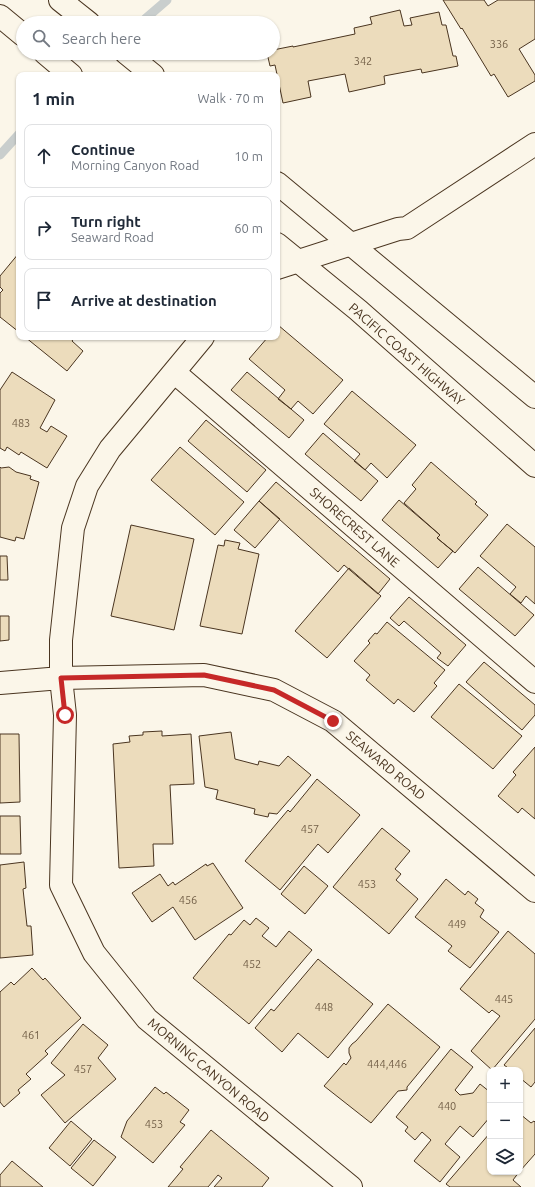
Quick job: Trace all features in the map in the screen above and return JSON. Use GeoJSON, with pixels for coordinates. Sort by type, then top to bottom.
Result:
{"type":"FeatureCollection","features":[{"type":"Feature","properties":{"kind":"main road"},"geometry":{"type":"LineString","coordinates":[[60,0],[80,16]]}},
{"type":"Feature","properties":{"kind":"main road"},"geometry":{"type":"LineString","coordinates":[[0,16],[16,29]]}},
{"type":"Feature","properties":{"kind":"main road"},"geometry":{"type":"LineString","coordinates":[[53,60],[67,72]]}},
{"type":"Feature","properties":{"kind":"main road"},"geometry":{"type":"LineString","coordinates":[[135,60],[149,72]]}},
{"type":"Feature","properties":{"kind":"main road"},"geometry":{"type":"LineString","coordinates":[[280,267],[297,260],[398,229],[407,228],[535,144]]}},
{"type":"Feature","properties":{"kind":"main road"},"geometry":{"type":"LineString","coordinates":[[280,186],[535,397]]}},
{"type":"Feature","properties":{"kind":"main road","name":"PACIFIC COAST HIGHWAY"},"geometry":{"type":"LineString","coordinates":[[280,246],[358,310],[535,466]]}},
{"type":"Feature","properties":{"kind":"main road","name":"MORNING CANYON ROAD"},"geometry":{"type":"LineString","coordinates":[[201,340],[110,449],[87,486],[73,528],[61,640],[61,678],[65,715],[61,885],[94,953],[147,1019],[351,1187]]}},
{"type":"Feature","properties":{"kind":"main road","name":"SHORECREST LANE"},"geometry":{"type":"LineString","coordinates":[[174,372],[535,682]]}},
{"type":"Feature","properties":{"kind":"main road","name":"SEAWARD ROAD"},"geometry":{"type":"LineString","coordinates":[[0,683],[61,678],[204,675],[274,690],[333,721],[535,891]]}},
{"type":"Feature","properties":{"kind":"building"},"geometry":{"type":"Polygon","coordinates":[[[443,0],[484,0],[488,6],[498,0],[535,0],[535,39],[519,49],[535,75],[535,81],[508,97],[494,74],[491,76],[443,0]]]}},
{"type":"Feature","properties":{"kind":"building"},"geometry":{"type":"Polygon","coordinates":[[[400,10],[404,26],[412,25],[410,18],[439,12],[442,25],[446,25],[453,56],[456,56],[458,66],[422,73],[421,69],[384,76],[385,84],[349,92],[345,74],[308,81],[311,97],[283,103],[280,89],[280,72],[276,72],[275,65],[270,66],[269,60],[280,60],[280,49],[355,34],[354,28],[372,24],[370,17],[400,10]]]}},
{"type":"Feature","properties":{"kind":"building"},"geometry":{"type":"Polygon","coordinates":[[[16,257],[16,330],[0,317],[0,293],[3,290],[0,287],[0,276],[16,257]]]}},
{"type":"Feature","properties":{"kind":"building"},"geometry":{"type":"Polygon","coordinates":[[[280,327],[343,380],[313,414],[298,401],[291,409],[278,399],[285,390],[249,359],[265,340],[280,340],[280,327]]]}},
{"type":"Feature","properties":{"kind":"building"},"geometry":{"type":"Polygon","coordinates":[[[29,340],[73,340],[72,341],[83,351],[67,371],[29,340]]]}},
{"type":"Feature","properties":{"kind":"building"},"geometry":{"type":"Polygon","coordinates":[[[12,372],[55,400],[40,428],[47,432],[51,426],[67,436],[47,468],[21,452],[19,455],[7,447],[5,451],[0,448],[0,390],[12,372]]]}},
{"type":"Feature","properties":{"kind":"building"},"geometry":{"type":"Polygon","coordinates":[[[247,372],[304,420],[289,438],[231,390],[247,372]]]}},
{"type":"Feature","properties":{"kind":"building"},"geometry":{"type":"Polygon","coordinates":[[[352,391],[416,445],[387,478],[371,463],[365,470],[354,461],[360,454],[324,424],[352,391]]]}},
{"type":"Feature","properties":{"kind":"building"},"geometry":{"type":"Polygon","coordinates":[[[206,420],[266,470],[247,492],[188,441],[206,420]]]}},
{"type":"Feature","properties":{"kind":"building"},"geometry":{"type":"Polygon","coordinates":[[[323,433],[378,481],[361,501],[305,454],[323,433]]]}},
{"type":"Feature","properties":{"kind":"building"},"geometry":{"type":"Polygon","coordinates":[[[180,447],[244,502],[215,535],[151,480],[180,447]]]}},
{"type":"Feature","properties":{"kind":"building"},"geometry":{"type":"Polygon","coordinates":[[[431,462],[477,502],[475,504],[488,515],[455,553],[437,538],[440,535],[404,503],[416,489],[412,485],[431,462]]]}},
{"type":"Feature","properties":{"kind":"building"},"geometry":{"type":"Polygon","coordinates":[[[0,467],[9,467],[16,472],[31,476],[30,479],[39,482],[24,539],[16,537],[15,541],[0,537],[0,467]]]}},
{"type":"Feature","properties":{"kind":"building"},"geometry":{"type":"Polygon","coordinates":[[[276,482],[390,579],[378,594],[344,565],[338,572],[259,501],[276,482]]]}},
{"type":"Feature","properties":{"kind":"building"},"geometry":{"type":"Polygon","coordinates":[[[399,500],[440,535],[437,538],[453,551],[438,568],[382,520],[399,500]]]}},
{"type":"Feature","properties":{"kind":"building"},"geometry":{"type":"Polygon","coordinates":[[[259,501],[280,519],[255,548],[234,530],[259,501]]]}},
{"type":"Feature","properties":{"kind":"building"},"geometry":{"type":"Polygon","coordinates":[[[507,524],[535,547],[535,604],[526,596],[521,603],[510,594],[516,587],[480,556],[507,524]]]}},
{"type":"Feature","properties":{"kind":"building"},"geometry":{"type":"Polygon","coordinates":[[[131,525],[194,539],[174,630],[111,616],[131,525]]]}},
{"type":"Feature","properties":{"kind":"building"},"geometry":{"type":"Polygon","coordinates":[[[225,540],[240,543],[238,549],[259,554],[242,634],[200,626],[218,545],[224,546],[225,540]]]}},
{"type":"Feature","properties":{"kind":"building"},"geometry":{"type":"Polygon","coordinates":[[[0,556],[7,556],[8,580],[0,580],[0,556]]]}},
{"type":"Feature","properties":{"kind":"building"},"geometry":{"type":"Polygon","coordinates":[[[478,567],[534,615],[515,636],[459,589],[478,567]]]}},
{"type":"Feature","properties":{"kind":"building"},"geometry":{"type":"Polygon","coordinates":[[[349,568],[381,596],[327,658],[295,631],[349,568]]]}},
{"type":"Feature","properties":{"kind":"building"},"geometry":{"type":"Polygon","coordinates":[[[409,597],[466,645],[448,666],[437,658],[441,653],[404,621],[399,626],[390,618],[409,597]]]}},
{"type":"Feature","properties":{"kind":"building"},"geometry":{"type":"Polygon","coordinates":[[[0,616],[9,616],[9,640],[0,641],[0,616]]]}},
{"type":"Feature","properties":{"kind":"building"},"geometry":{"type":"Polygon","coordinates":[[[387,622],[445,670],[434,683],[437,686],[414,712],[398,699],[394,704],[366,680],[370,675],[354,661],[370,643],[368,641],[375,633],[377,634],[387,622]]]}},
{"type":"Feature","properties":{"kind":"building"},"geometry":{"type":"Polygon","coordinates":[[[484,662],[535,705],[535,715],[522,730],[466,682],[484,662]]]}},
{"type":"Feature","properties":{"kind":"building"},"geometry":{"type":"Polygon","coordinates":[[[459,684],[522,736],[493,769],[431,717],[459,684]]]}},
{"type":"Feature","properties":{"kind":"building"},"geometry":{"type":"Polygon","coordinates":[[[162,731],[162,736],[191,734],[194,784],[170,785],[173,844],[153,844],[154,866],[119,868],[113,744],[130,742],[129,736],[143,735],[143,732],[162,731]]]}},
{"type":"Feature","properties":{"kind":"building"},"geometry":{"type":"Polygon","coordinates":[[[231,732],[235,759],[258,765],[259,761],[279,766],[288,756],[311,775],[277,814],[269,813],[268,817],[254,814],[255,809],[216,799],[218,790],[205,787],[199,736],[231,732]]]}},
{"type":"Feature","properties":{"kind":"building"},"geometry":{"type":"Polygon","coordinates":[[[0,734],[19,734],[20,802],[0,803],[0,734]]]}},
{"type":"Feature","properties":{"kind":"building"},"geometry":{"type":"Polygon","coordinates":[[[535,747],[535,819],[522,808],[518,813],[498,796],[516,775],[513,772],[535,747]]]}},
{"type":"Feature","properties":{"kind":"building"},"geometry":{"type":"Polygon","coordinates":[[[317,779],[360,815],[328,853],[318,844],[280,890],[245,861],[288,810],[290,812],[317,779]]]}},
{"type":"Feature","properties":{"kind":"building"},"geometry":{"type":"Polygon","coordinates":[[[0,816],[20,816],[21,854],[0,854],[0,816]]]}},
{"type":"Feature","properties":{"kind":"building"},"geometry":{"type":"Polygon","coordinates":[[[382,828],[410,851],[395,869],[401,874],[396,880],[418,899],[389,934],[333,887],[382,828]]]}},
{"type":"Feature","properties":{"kind":"building"},"geometry":{"type":"Polygon","coordinates":[[[24,862],[26,888],[23,889],[27,926],[31,926],[33,955],[0,958],[0,865],[24,862]]]}},
{"type":"Feature","properties":{"kind":"building"},"geometry":{"type":"Polygon","coordinates":[[[213,863],[243,908],[195,940],[173,907],[152,922],[132,893],[160,874],[168,886],[173,882],[175,885],[206,864],[207,866],[213,863]]]}},
{"type":"Feature","properties":{"kind":"building"},"geometry":{"type":"Polygon","coordinates":[[[304,866],[328,886],[305,914],[281,894],[304,866]]]}},
{"type":"Feature","properties":{"kind":"building"},"geometry":{"type":"Polygon","coordinates":[[[446,879],[465,895],[468,891],[478,899],[475,903],[484,910],[480,917],[499,932],[470,968],[448,951],[452,946],[415,917],[446,879]]]}},
{"type":"Feature","properties":{"kind":"building"},"geometry":{"type":"Polygon","coordinates":[[[256,918],[269,928],[262,936],[276,947],[289,931],[312,950],[249,1024],[193,978],[229,934],[231,935],[244,920],[250,925],[256,918]]]}},
{"type":"Feature","properties":{"kind":"building"},"geometry":{"type":"Polygon","coordinates":[[[508,931],[535,954],[535,1019],[495,1067],[489,1067],[471,1051],[500,1016],[492,1010],[489,1013],[460,989],[508,931]]]}},
{"type":"Feature","properties":{"kind":"building"},"geometry":{"type":"Polygon","coordinates":[[[318,959],[373,1004],[328,1058],[298,1033],[282,1052],[255,1028],[271,1009],[274,1011],[318,959]]]}},
{"type":"Feature","properties":{"kind":"building"},"geometry":{"type":"Polygon","coordinates":[[[32,968],[43,980],[45,978],[81,1018],[45,1051],[48,1054],[26,1074],[31,1079],[18,1090],[20,1093],[4,1107],[0,1102],[0,992],[11,982],[14,985],[32,968]]]}},
{"type":"Feature","properties":{"kind":"building"},"geometry":{"type":"Polygon","coordinates":[[[388,1004],[440,1047],[407,1087],[407,1090],[398,1091],[371,1123],[324,1086],[344,1063],[346,1065],[351,1058],[349,1048],[388,1004]]]}},
{"type":"Feature","properties":{"kind":"building"},"geometry":{"type":"Polygon","coordinates":[[[83,1024],[108,1045],[98,1058],[116,1079],[65,1123],[41,1095],[65,1075],[51,1063],[83,1024]]]}},
{"type":"Feature","properties":{"kind":"building"},"geometry":{"type":"Polygon","coordinates":[[[535,1028],[535,1082],[531,1087],[523,1080],[523,1067],[507,1067],[504,1065],[535,1028]]]}},
{"type":"Feature","properties":{"kind":"building"},"geometry":{"type":"Polygon","coordinates":[[[451,1049],[473,1067],[455,1090],[460,1095],[473,1093],[480,1084],[487,1090],[487,1121],[473,1137],[460,1126],[445,1144],[460,1157],[440,1182],[414,1161],[431,1140],[422,1132],[415,1140],[405,1131],[408,1127],[396,1117],[451,1049]]]}},
{"type":"Feature","properties":{"kind":"building"},"geometry":{"type":"Polygon","coordinates":[[[155,1087],[164,1094],[166,1092],[189,1110],[180,1122],[185,1125],[153,1163],[121,1137],[127,1121],[155,1087]]]}},
{"type":"Feature","properties":{"kind":"building"},"geometry":{"type":"Polygon","coordinates":[[[523,1116],[531,1123],[534,1121],[535,1122],[535,1154],[523,1168],[523,1116]]]}},
{"type":"Feature","properties":{"kind":"building"},"geometry":{"type":"Polygon","coordinates":[[[71,1121],[92,1139],[70,1166],[49,1148],[71,1121]]]}},
{"type":"Feature","properties":{"kind":"building"},"geometry":{"type":"Polygon","coordinates":[[[211,1130],[269,1178],[262,1187],[214,1187],[222,1178],[218,1175],[208,1187],[168,1187],[183,1169],[180,1167],[211,1130]]]}},
{"type":"Feature","properties":{"kind":"building"},"geometry":{"type":"Polygon","coordinates":[[[487,1136],[487,1175],[517,1175],[513,1180],[521,1187],[450,1187],[446,1184],[487,1136]]]}},
{"type":"Feature","properties":{"kind":"building"},"geometry":{"type":"Polygon","coordinates":[[[94,1140],[116,1157],[93,1186],[71,1168],[94,1140]]]}},
{"type":"Feature","properties":{"kind":"building"},"geometry":{"type":"Polygon","coordinates":[[[12,1161],[43,1187],[0,1187],[0,1175],[12,1161]]]}},
{"type":"Feature","properties":{"kind":"waterway"},"geometry":{"type":"LineString","coordinates":[[148,16],[167,0]]}},
{"type":"Feature","properties":{"kind":"waterway"},"geometry":{"type":"LineString","coordinates":[[0,155],[16,137]]}},
{"type":"Feature","properties":{"kind":"route"},"geometry":{"type":"LineString","coordinates":[[65,715],[61,678],[204,675],[274,690],[333,721]]}}]}
